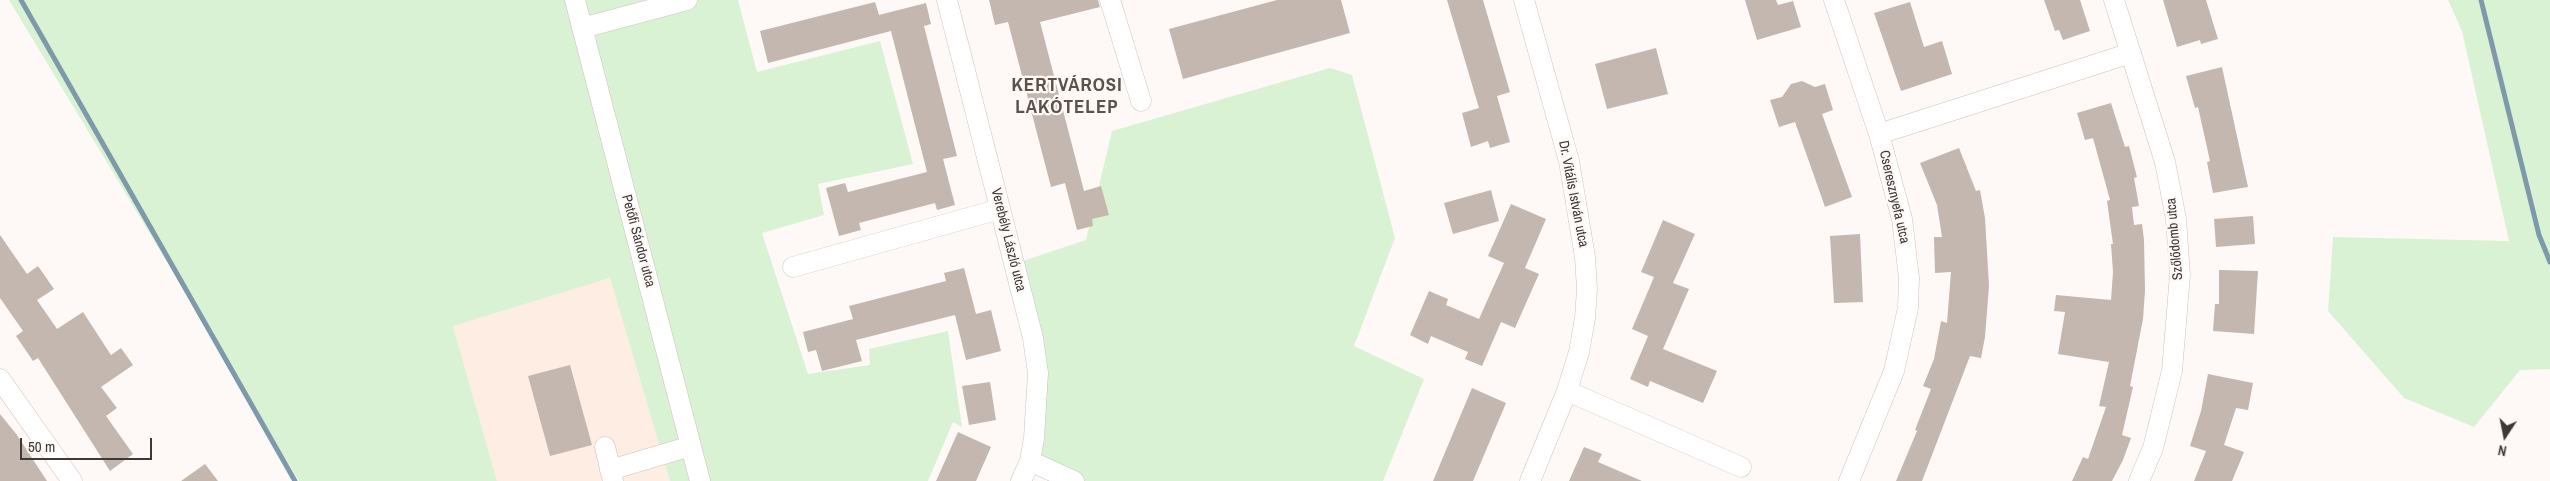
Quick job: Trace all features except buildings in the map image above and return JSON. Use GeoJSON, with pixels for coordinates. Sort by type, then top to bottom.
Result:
{"type":"FeatureCollection","features":[{"type":"Feature","properties":{"kind":"street","name":"Petőfi Sándor utca"},"geometry":{"type":"LineString","coordinates":[[575,0],[700,481]]}},
{"type":"Feature","properties":{"kind":"street"},"geometry":{"type":"LineString","coordinates":[[582,28],[685,0]]}},
{"type":"Feature","properties":{"kind":"street","name":"Verebély László utca"},"geometry":{"type":"LineString","coordinates":[[947,0],[1033,338],[1038,373],[1034,438],[1030,462],[1021,481]]}},
{"type":"Feature","properties":{"kind":"street"},"geometry":{"type":"LineString","coordinates":[[1110,0],[1141,102]]}},
{"type":"Feature","properties":{"kind":"street","name":"Dr. Vitális István utca"},"geometry":{"type":"LineString","coordinates":[[1524,0],[1569,160],[1585,257],[1585,318],[1580,352],[1568,391],[1530,481]]}},
{"type":"Feature","properties":{"kind":"street","name":"Cseresznyefa utca"},"geometry":{"type":"LineString","coordinates":[[1834,0],[1878,134],[1902,219],[1909,278],[1908,308],[1894,371],[1849,481]]}},
{"type":"Feature","properties":{"kind":"street","name":"Szőlődomb utca"},"geometry":{"type":"LineString","coordinates":[[2114,0],[2165,162],[2176,219],[2180,275],[2172,371],[2154,448],[2139,481]]}},
{"type":"Feature","properties":{"kind":"street"},"geometry":{"type":"LineString","coordinates":[[1878,134],[2131,53]]}},
{"type":"Feature","properties":{"kind":"street"},"geometry":{"type":"LineString","coordinates":[[792,266],[1000,209]]}},
{"type":"Feature","properties":{"kind":"street"},"geometry":{"type":"LineString","coordinates":[[0,379],[72,481]]}},
{"type":"Feature","properties":{"kind":"street"},"geometry":{"type":"LineString","coordinates":[[1568,391],[1740,467]]}},
{"type":"Feature","properties":{"kind":"street"},"geometry":{"type":"LineString","coordinates":[[605,447],[612,476],[691,446]]}},
{"type":"Feature","properties":{"kind":"street"},"geometry":{"type":"LineString","coordinates":[[1030,462],[1074,481]]}},
{"type":"Feature","properties":{"kind":"shaded area"},"geometry":{"type":"Polygon","coordinates":[[[610,278],[670,481],[497,481],[453,326],[610,278]]]}},
{"type":"Feature","properties":{"kind":"green space"},"geometry":{"type":"Polygon","coordinates":[[[9,0],[738,0],[757,72],[880,41],[913,164],[818,184],[824,215],[762,233],[808,374],[870,365],[869,349],[948,331],[962,427],[953,422],[928,481],[670,481],[610,278],[453,326],[497,481],[299,481],[9,0]]]}},
{"type":"Feature","properties":{"kind":"green space"},"geometry":{"type":"Polygon","coordinates":[[[2448,0],[2550,0],[2550,369],[2520,370],[2474,427],[2404,398],[2328,311],[2333,237],[2509,241],[2462,31],[2448,0]]]}},
{"type":"Feature","properties":{"kind":"green space"},"geometry":{"type":"Polygon","coordinates":[[[1330,68],[1352,75],[1395,238],[1354,346],[1424,379],[1383,481],[1056,481],[1019,465],[1034,402],[1033,353],[1008,266],[1086,240],[1112,131],[1330,68]]]}},
{"type":"Feature","properties":{"kind":"waterway"},"geometry":{"type":"LineString","coordinates":[[21,0],[295,481]]}},
{"type":"Feature","properties":{"kind":"waterway"},"geometry":{"type":"LineString","coordinates":[[2481,0],[2539,235],[2550,262]]}},
{"type":"Feature","properties":{"kind":"district","name":"KERTVÁROSI LAKÓTELEP"},"geometry":{"type":"Point","coordinates":[1067,97]}}]}
